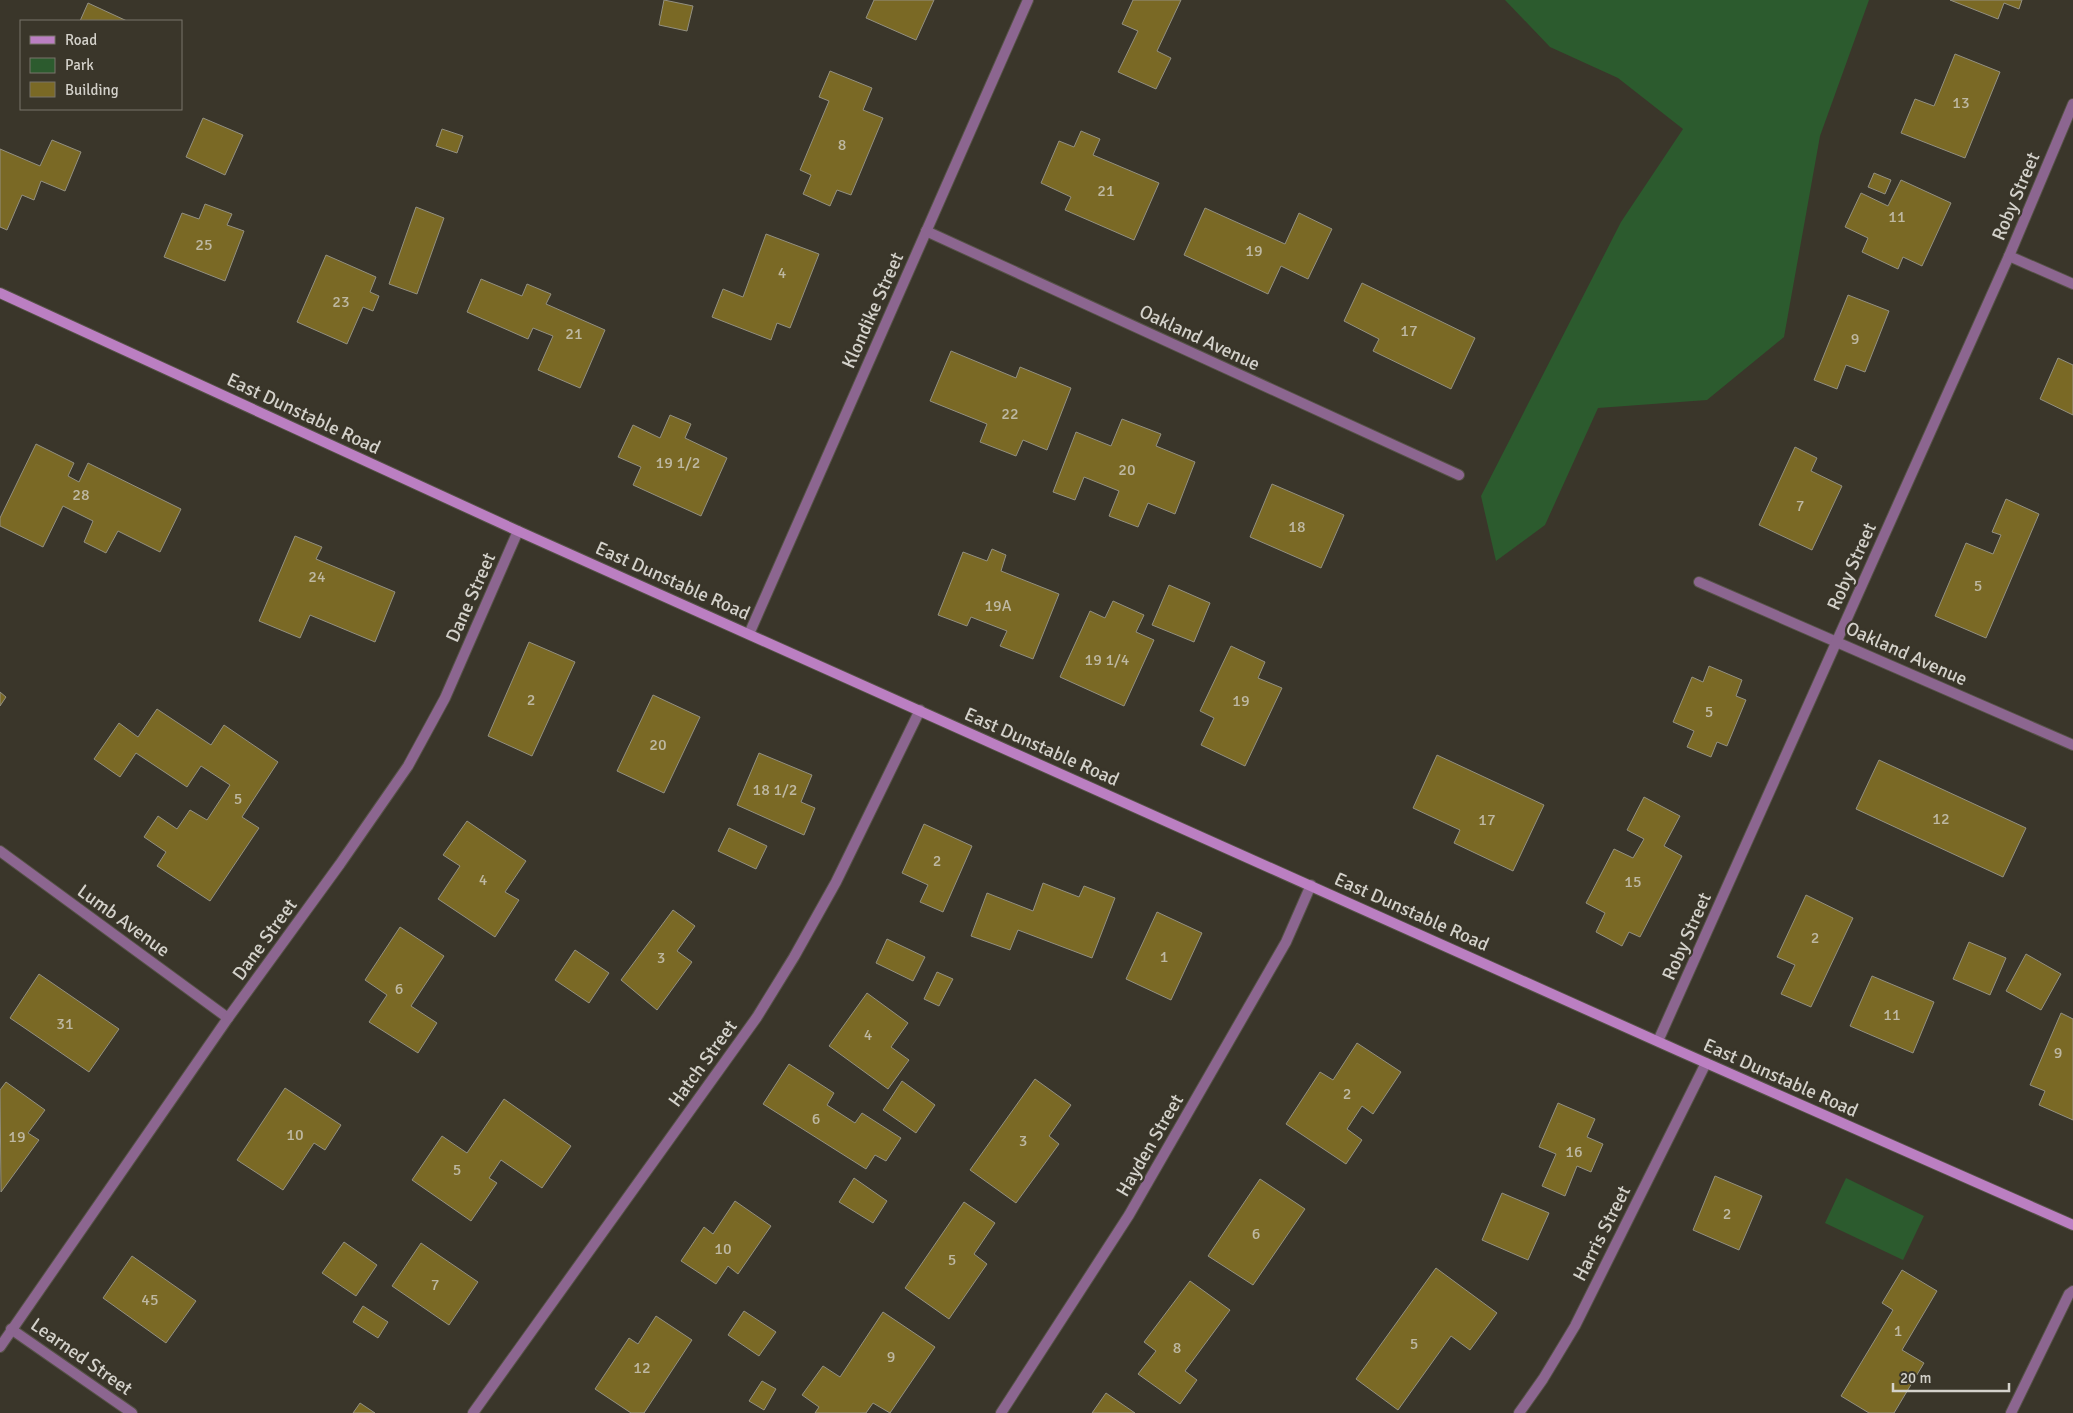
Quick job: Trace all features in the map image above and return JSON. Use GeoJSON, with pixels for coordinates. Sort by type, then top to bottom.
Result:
{"type":"FeatureCollection","features":[{"type":"Feature","properties":{"kind":"street","name":"Klondike Street"},"geometry":{"type":"LineString","coordinates":[[749,634],[1028,0]]}},
{"type":"Feature","properties":{"kind":"street","name":"Roby Street"},"geometry":{"type":"LineString","coordinates":[[1658,1041],[2009,256],[2073,104]]}},
{"type":"Feature","properties":{"kind":"street","name":"Oakland Avenue"},"geometry":{"type":"LineString","coordinates":[[926,231],[1459,475]]}},
{"type":"Feature","properties":{"kind":"street"},"geometry":{"type":"LineString","coordinates":[[2009,256],[2073,284]]}},
{"type":"Feature","properties":{"kind":"street","name":"East Dunstable Road"},"geometry":{"type":"LineString","coordinates":[[0,293],[518,531],[2073,1225]]}},
{"type":"Feature","properties":{"kind":"street","name":"Dane Street"},"geometry":{"type":"LineString","coordinates":[[0,1347],[228,1018],[340,864],[408,766],[445,698],[518,531]]}},
{"type":"Feature","properties":{"kind":"street","name":"Oakland Avenue"},"geometry":{"type":"LineString","coordinates":[[1699,582],[2073,745]]}},
{"type":"Feature","properties":{"kind":"street","name":"Hatch Street"},"geometry":{"type":"LineString","coordinates":[[473,1413],[757,1017],[794,957],[836,882],[920,710]]}},
{"type":"Feature","properties":{"kind":"street","name":"Lumb Avenue"},"geometry":{"type":"LineString","coordinates":[[0,851],[228,1018]]}},
{"type":"Feature","properties":{"kind":"street","name":"Hayden Street"},"geometry":{"type":"LineString","coordinates":[[1001,1413],[1129,1215],[1286,942],[1311,885]]}},
{"type":"Feature","properties":{"kind":"street","name":"Harris Street"},"geometry":{"type":"LineString","coordinates":[[1519,1413],[1543,1379],[1575,1326],[1706,1062]]}},
{"type":"Feature","properties":{"kind":"street"},"geometry":{"type":"LineString","coordinates":[[2011,1413],[2069,1294],[2073,1291]]}},
{"type":"Feature","properties":{"kind":"street","name":"Learned Street"},"geometry":{"type":"LineString","coordinates":[[12,1329],[132,1413]]}},
{"type":"Feature","properties":{"kind":"green space"},"geometry":{"type":"Polygon","coordinates":[[[1505,0],[1869,0],[1820,136],[1784,337],[1707,400],[1598,408],[1545,525],[1496,561],[1481,496],[1621,222],[1683,129],[1618,78],[1550,47],[1505,0]]]}},
{"type":"Feature","properties":{"kind":"green space"},"geometry":{"type":"Polygon","coordinates":[[[1846,1178],[1924,1216],[1903,1260],[1825,1223],[1846,1178]]]}},
{"type":"Feature","properties":{"kind":"building"},"geometry":{"type":"Polygon","coordinates":[[[664,0],[693,6],[687,31],[659,25],[664,0]]]}},
{"type":"Feature","properties":{"kind":"building"},"geometry":{"type":"Polygon","coordinates":[[[874,0],[934,0],[916,40],[866,18],[874,0]]]}},
{"type":"Feature","properties":{"kind":"building"},"geometry":{"type":"Polygon","coordinates":[[[1133,0],[1181,0],[1157,51],[1171,58],[1156,89],[1118,72],[1138,31],[1122,24],[1133,0]]]}},
{"type":"Feature","properties":{"kind":"building"},"geometry":{"type":"Polygon","coordinates":[[[1950,0],[2022,0],[2019,9],[2004,3],[1998,19],[1950,0]]]}},
{"type":"Feature","properties":{"kind":"building"},"geometry":{"type":"Polygon","coordinates":[[[88,3],[125,20],[80,20],[88,3]]]}},
{"type":"Feature","properties":{"kind":"building"},"geometry":{"type":"Polygon","coordinates":[[[1955,54],[2000,72],[1965,158],[1901,133],[1915,99],[1934,106],[1955,54]]]}},
{"type":"Feature","properties":{"kind":"building"},"geometry":{"type":"Polygon","coordinates":[[[830,71],[872,88],[863,110],[883,118],[851,195],[837,190],[830,206],[803,194],[811,175],[800,170],[829,101],[819,97],[830,71]]]}},
{"type":"Feature","properties":{"kind":"building"},"geometry":{"type":"Polygon","coordinates":[[[203,118],[243,135],[225,175],[186,157],[203,118]]]}},
{"type":"Feature","properties":{"kind":"building"},"geometry":{"type":"Polygon","coordinates":[[[442,129],[463,136],[457,153],[436,146],[442,129]]]}},
{"type":"Feature","properties":{"kind":"building"},"geometry":{"type":"Polygon","coordinates":[[[1081,131],[1100,139],[1093,155],[1159,183],[1134,240],[1065,210],[1071,197],[1041,183],[1059,141],[1074,147],[1081,131]]]}},
{"type":"Feature","properties":{"kind":"building"},"geometry":{"type":"Polygon","coordinates":[[[52,140],[81,152],[65,191],[41,181],[34,200],[22,195],[7,230],[0,227],[0,149],[40,166],[52,140]]]}},
{"type":"Feature","properties":{"kind":"building"},"geometry":{"type":"Polygon","coordinates":[[[1874,173],[1891,180],[1885,194],[1868,187],[1874,173]]]}},
{"type":"Feature","properties":{"kind":"building"},"geometry":{"type":"Polygon","coordinates":[[[1901,180],[1951,203],[1922,266],[1903,257],[1898,269],[1862,252],[1868,238],[1845,227],[1861,193],[1888,206],[1901,180]]]}},
{"type":"Feature","properties":{"kind":"building"},"geometry":{"type":"Polygon","coordinates":[[[205,204],[232,214],[227,225],[244,231],[225,281],[164,257],[182,213],[199,219],[205,204]]]}},
{"type":"Feature","properties":{"kind":"building"},"geometry":{"type":"Polygon","coordinates":[[[416,207],[444,218],[417,294],[389,284],[416,207]]]}},
{"type":"Feature","properties":{"kind":"building"},"geometry":{"type":"Polygon","coordinates":[[[1205,208],[1285,244],[1299,213],[1332,229],[1308,279],[1281,266],[1268,294],[1184,255],[1205,208]]]}},
{"type":"Feature","properties":{"kind":"building"},"geometry":{"type":"Polygon","coordinates":[[[766,234],[819,254],[790,328],[777,323],[771,340],[712,317],[723,289],[743,297],[766,234]]]}},
{"type":"Feature","properties":{"kind":"building"},"geometry":{"type":"Polygon","coordinates":[[[326,255],[376,277],[370,292],[379,296],[373,311],[363,307],[347,344],[297,322],[326,255]]]}},
{"type":"Feature","properties":{"kind":"building"},"geometry":{"type":"Polygon","coordinates":[[[481,279],[522,296],[527,284],[551,294],[546,304],[605,330],[580,388],[538,370],[553,336],[533,328],[528,339],[467,312],[481,279]]]}},
{"type":"Feature","properties":{"kind":"building"},"geometry":{"type":"Polygon","coordinates":[[[1362,283],[1475,338],[1451,389],[1373,351],[1379,339],[1344,321],[1362,283]]]}},
{"type":"Feature","properties":{"kind":"building"},"geometry":{"type":"Polygon","coordinates":[[[1848,295],[1889,311],[1865,372],[1846,365],[1837,389],[1814,380],[1848,295]]]}},
{"type":"Feature","properties":{"kind":"building"},"geometry":{"type":"Polygon","coordinates":[[[951,351],[1016,378],[1020,367],[1071,388],[1047,450],[1023,440],[1016,456],[980,442],[987,424],[930,401],[951,351]]]}},
{"type":"Feature","properties":{"kind":"building"},"geometry":{"type":"Polygon","coordinates":[[[2058,358],[2073,365],[2073,415],[2040,399],[2058,358]]]}},
{"type":"Feature","properties":{"kind":"building"},"geometry":{"type":"Polygon","coordinates":[[[670,415],[691,424],[685,438],[727,458],[701,516],[633,485],[641,467],[618,457],[633,425],[660,438],[670,415]]]}},
{"type":"Feature","properties":{"kind":"building"},"geometry":{"type":"Polygon","coordinates":[[[1122,419],[1161,434],[1156,446],[1195,462],[1175,514],[1148,503],[1138,527],[1109,516],[1119,491],[1084,477],[1075,500],[1053,492],[1076,432],[1111,446],[1122,419]]]}},
{"type":"Feature","properties":{"kind":"building"},"geometry":{"type":"Polygon","coordinates":[[[36,444],[74,463],[68,476],[79,482],[88,463],[181,509],[160,552],[118,531],[106,553],[84,542],[93,521],[63,506],[43,547],[0,526],[0,518],[36,444]]]}},
{"type":"Feature","properties":{"kind":"building"},"geometry":{"type":"Polygon","coordinates":[[[1795,447],[1817,458],[1811,471],[1842,486],[1812,550],[1759,525],[1795,447]]]}},
{"type":"Feature","properties":{"kind":"building"},"geometry":{"type":"Polygon","coordinates":[[[1272,484],[1344,515],[1321,568],[1250,537],[1272,484]]]}},
{"type":"Feature","properties":{"kind":"building"},"geometry":{"type":"Polygon","coordinates":[[[2006,499],[2039,514],[1986,638],[1935,616],[1966,543],[1993,554],[2001,535],[1992,532],[2006,499]]]}},
{"type":"Feature","properties":{"kind":"building"},"geometry":{"type":"Polygon","coordinates":[[[295,536],[322,547],[316,559],[395,592],[375,642],[310,615],[300,638],[259,621],[295,536]]]}},
{"type":"Feature","properties":{"kind":"building"},"geometry":{"type":"Polygon","coordinates":[[[992,549],[1006,555],[1001,571],[1059,594],[1033,659],[1000,646],[1007,631],[971,617],[967,626],[938,615],[963,552],[987,561],[992,549]]]}},
{"type":"Feature","properties":{"kind":"building"},"geometry":{"type":"Polygon","coordinates":[[[1169,585],[1210,603],[1194,642],[1152,625],[1169,585]]]}},
{"type":"Feature","properties":{"kind":"building"},"geometry":{"type":"Polygon","coordinates":[[[1113,601],[1144,615],[1136,632],[1154,640],[1124,706],[1060,677],[1090,611],[1105,618],[1113,601]]]}},
{"type":"Feature","properties":{"kind":"building"},"geometry":{"type":"Polygon","coordinates":[[[529,642],[575,662],[532,756],[488,736],[529,642]]]}},
{"type":"Feature","properties":{"kind":"building"},"geometry":{"type":"Polygon","coordinates":[[[1231,646],[1265,662],[1258,678],[1282,688],[1245,766],[1201,745],[1214,718],[1200,711],[1231,646]]]}},
{"type":"Feature","properties":{"kind":"building"},"geometry":{"type":"Polygon","coordinates":[[[1709,666],[1742,680],[1736,696],[1746,700],[1727,746],[1717,742],[1711,757],[1687,747],[1694,731],[1673,722],[1692,677],[1703,682],[1709,666]]]}},
{"type":"Feature","properties":{"kind":"building"},"geometry":{"type":"Polygon","coordinates":[[[0,692],[6,697],[0,706],[0,692]]]}},
{"type":"Feature","properties":{"kind":"building"},"geometry":{"type":"Polygon","coordinates":[[[653,695],[700,717],[664,793],[617,771],[653,695]]]}},
{"type":"Feature","properties":{"kind":"building"},"geometry":{"type":"Polygon","coordinates":[[[157,709],[211,745],[224,725],[278,762],[242,817],[259,828],[210,901],[157,866],[166,852],[144,837],[158,816],[177,829],[190,810],[207,820],[230,785],[201,766],[187,787],[136,753],[120,777],[94,759],[119,723],[138,737],[157,709]]]}},
{"type":"Feature","properties":{"kind":"building"},"geometry":{"type":"Polygon","coordinates":[[[759,753],[812,775],[801,802],[815,808],[804,835],[737,805],[759,753]]]}},
{"type":"Feature","properties":{"kind":"building"},"geometry":{"type":"Polygon","coordinates":[[[1437,755],[1544,805],[1513,871],[1454,843],[1460,830],[1413,808],[1437,755]]]}},
{"type":"Feature","properties":{"kind":"building"},"geometry":{"type":"Polygon","coordinates":[[[1879,760],[2026,828],[2003,877],[1856,809],[1879,760]]]}},
{"type":"Feature","properties":{"kind":"building"},"geometry":{"type":"Polygon","coordinates":[[[1644,797],[1680,816],[1664,846],[1682,856],[1640,937],[1629,932],[1622,946],[1596,932],[1605,913],[1586,903],[1614,849],[1633,858],[1644,839],[1627,830],[1644,797]]]}},
{"type":"Feature","properties":{"kind":"building"},"geometry":{"type":"Polygon","coordinates":[[[467,821],[526,861],[505,892],[519,900],[495,937],[438,899],[460,866],[443,855],[467,821]]]}},
{"type":"Feature","properties":{"kind":"building"},"geometry":{"type":"Polygon","coordinates":[[[924,824],[972,846],[943,912],[920,902],[928,885],[902,873],[924,824]]]}},
{"type":"Feature","properties":{"kind":"building"},"geometry":{"type":"Polygon","coordinates":[[[729,828],[767,846],[756,869],[718,851],[729,828]]]}},
{"type":"Feature","properties":{"kind":"building"},"geometry":{"type":"Polygon","coordinates":[[[1043,883],[1079,897],[1084,886],[1115,898],[1092,958],[1018,930],[1010,950],[971,936],[987,893],[1033,911],[1043,883]]]}},
{"type":"Feature","properties":{"kind":"building"},"geometry":{"type":"Polygon","coordinates":[[[1806,895],[1853,918],[1811,1007],[1781,994],[1795,965],[1777,957],[1806,895]]]}},
{"type":"Feature","properties":{"kind":"building"},"geometry":{"type":"Polygon","coordinates":[[[673,910],[695,926],[677,951],[692,962],[657,1010],[621,980],[673,910]]]}},
{"type":"Feature","properties":{"kind":"building"},"geometry":{"type":"Polygon","coordinates":[[[1157,912],[1202,933],[1171,1000],[1126,979],[1157,912]]]}},
{"type":"Feature","properties":{"kind":"building"},"geometry":{"type":"Polygon","coordinates":[[[400,927],[444,956],[411,1006],[437,1023],[418,1053],[369,1022],[387,995],[365,980],[400,927]]]}},
{"type":"Feature","properties":{"kind":"building"},"geometry":{"type":"Polygon","coordinates":[[[887,939],[925,957],[913,981],[876,963],[887,939]]]}},
{"type":"Feature","properties":{"kind":"building"},"geometry":{"type":"Polygon","coordinates":[[[1969,942],[2006,958],[1990,995],[1953,979],[1969,942]]]}},
{"type":"Feature","properties":{"kind":"building"},"geometry":{"type":"Polygon","coordinates":[[[575,950],[609,973],[589,1003],[555,980],[575,950]]]}},
{"type":"Feature","properties":{"kind":"building"},"geometry":{"type":"Polygon","coordinates":[[[2026,954],[2061,974],[2041,1010],[2006,991],[2026,954]]]}},
{"type":"Feature","properties":{"kind":"building"},"geometry":{"type":"Polygon","coordinates":[[[937,972],[953,979],[939,1006],[924,999],[937,972]]]}},
{"type":"Feature","properties":{"kind":"building"},"geometry":{"type":"Polygon","coordinates":[[[39,974],[119,1029],[89,1072],[10,1018],[39,974]]]}},
{"type":"Feature","properties":{"kind":"building"},"geometry":{"type":"Polygon","coordinates":[[[1872,976],[1934,1002],[1913,1053],[1850,1026],[1872,976]]]}},
{"type":"Feature","properties":{"kind":"building"},"geometry":{"type":"Polygon","coordinates":[[[867,993],[908,1023],[891,1047],[909,1060],[888,1089],[829,1046],[867,993]]]}},
{"type":"Feature","properties":{"kind":"building"},"geometry":{"type":"Polygon","coordinates":[[[2061,1013],[2073,1019],[2073,1120],[2039,1105],[2045,1091],[2030,1085],[2061,1013]]]}},
{"type":"Feature","properties":{"kind":"building"},"geometry":{"type":"Polygon","coordinates":[[[1357,1043],[1401,1072],[1373,1114],[1362,1106],[1347,1129],[1362,1140],[1346,1164],[1286,1124],[1320,1072],[1333,1080],[1357,1043]]]}},
{"type":"Feature","properties":{"kind":"building"},"geometry":{"type":"Polygon","coordinates":[[[789,1064],[834,1093],[827,1105],[855,1123],[862,1113],[901,1138],[886,1161],[875,1155],[866,1169],[763,1104],[789,1064]]]}},
{"type":"Feature","properties":{"kind":"building"},"geometry":{"type":"Polygon","coordinates":[[[1035,1079],[1071,1105],[1049,1136],[1059,1144],[1016,1203],[970,1170],[1035,1079]]]}},
{"type":"Feature","properties":{"kind":"building"},"geometry":{"type":"Polygon","coordinates":[[[902,1081],[935,1105],[916,1133],[883,1110],[902,1081]]]}},
{"type":"Feature","properties":{"kind":"building"},"geometry":{"type":"Polygon","coordinates":[[[6,1082],[45,1110],[28,1133],[39,1140],[1,1192],[0,1090],[6,1082]]]}},
{"type":"Feature","properties":{"kind":"building"},"geometry":{"type":"Polygon","coordinates":[[[285,1088],[341,1125],[325,1150],[314,1143],[283,1190],[237,1160],[285,1088]]]}},
{"type":"Feature","properties":{"kind":"building"},"geometry":{"type":"Polygon","coordinates":[[[504,1099],[571,1146],[542,1188],[501,1160],[489,1178],[497,1183],[471,1221],[412,1180],[442,1136],[467,1153],[504,1099]]]}},
{"type":"Feature","properties":{"kind":"building"},"geometry":{"type":"Polygon","coordinates":[[[1558,1103],[1595,1119],[1587,1137],[1603,1144],[1591,1172],[1577,1166],[1565,1196],[1542,1186],[1556,1154],[1539,1147],[1558,1103]]]}},
{"type":"Feature","properties":{"kind":"building"},"geometry":{"type":"Polygon","coordinates":[[[1715,1176],[1762,1196],[1739,1250],[1693,1230],[1715,1176]]]}},
{"type":"Feature","properties":{"kind":"building"},"geometry":{"type":"Polygon","coordinates":[[[854,1178],[887,1201],[873,1223],[839,1202],[854,1178]]]}},
{"type":"Feature","properties":{"kind":"building"},"geometry":{"type":"Polygon","coordinates":[[[1260,1179],[1305,1209],[1253,1285],[1208,1256],[1260,1179]]]}},
{"type":"Feature","properties":{"kind":"building"},"geometry":{"type":"Polygon","coordinates":[[[1502,1193],[1549,1213],[1528,1260],[1482,1240],[1502,1193]]]}},
{"type":"Feature","properties":{"kind":"building"},"geometry":{"type":"Polygon","coordinates":[[[735,1201],[771,1226],[738,1274],[728,1266],[716,1284],[681,1261],[704,1227],[713,1234],[735,1201]]]}},
{"type":"Feature","properties":{"kind":"building"},"geometry":{"type":"Polygon","coordinates":[[[964,1202],[995,1223],[974,1254],[987,1264],[949,1319],[905,1288],[964,1202]]]}},
{"type":"Feature","properties":{"kind":"building"},"geometry":{"type":"Polygon","coordinates":[[[344,1242],[377,1265],[356,1296],[322,1273],[344,1242]]]}},
{"type":"Feature","properties":{"kind":"building"},"geometry":{"type":"Polygon","coordinates":[[[421,1243],[478,1282],[449,1325],[392,1286],[421,1243]]]}},
{"type":"Feature","properties":{"kind":"building"},"geometry":{"type":"Polygon","coordinates":[[[132,1256],[196,1301],[166,1343],[103,1298],[132,1256]]]}},
{"type":"Feature","properties":{"kind":"building"},"geometry":{"type":"Polygon","coordinates":[[[1436,1268],[1497,1313],[1470,1350],[1451,1336],[1398,1410],[1356,1379],[1436,1268]]]}},
{"type":"Feature","properties":{"kind":"building"},"geometry":{"type":"Polygon","coordinates":[[[1902,1270],[1937,1291],[1902,1350],[1924,1363],[1894,1413],[1869,1413],[1841,1396],[1893,1310],[1882,1303],[1902,1270]]]}},
{"type":"Feature","properties":{"kind":"building"},"geometry":{"type":"Polygon","coordinates":[[[1190,1281],[1230,1310],[1185,1371],[1197,1380],[1180,1404],[1138,1374],[1156,1351],[1144,1342],[1190,1281]]]}},
{"type":"Feature","properties":{"kind":"building"},"geometry":{"type":"Polygon","coordinates":[[[363,1306],[388,1322],[378,1338],[353,1322],[363,1306]]]}},
{"type":"Feature","properties":{"kind":"building"},"geometry":{"type":"Polygon","coordinates":[[[744,1311],[776,1332],[759,1356],[728,1335],[744,1311]]]}},
{"type":"Feature","properties":{"kind":"building"},"geometry":{"type":"Polygon","coordinates":[[[883,1312],[935,1347],[890,1413],[873,1403],[866,1413],[815,1413],[819,1407],[802,1395],[823,1366],[840,1377],[883,1312]]]}},
{"type":"Feature","properties":{"kind":"building"},"geometry":{"type":"Polygon","coordinates":[[[656,1316],[692,1340],[644,1413],[631,1413],[595,1389],[629,1338],[638,1344],[656,1316]]]}},
{"type":"Feature","properties":{"kind":"building"},"geometry":{"type":"Polygon","coordinates":[[[762,1381],[776,1389],[764,1410],[749,1401],[762,1381]]]}},
{"type":"Feature","properties":{"kind":"building"},"geometry":{"type":"Polygon","coordinates":[[[1106,1393],[1135,1413],[1092,1413],[1106,1393]]]}},
{"type":"Feature","properties":{"kind":"building"},"geometry":{"type":"Polygon","coordinates":[[[360,1403],[375,1413],[353,1413],[360,1403]]]}}]}
